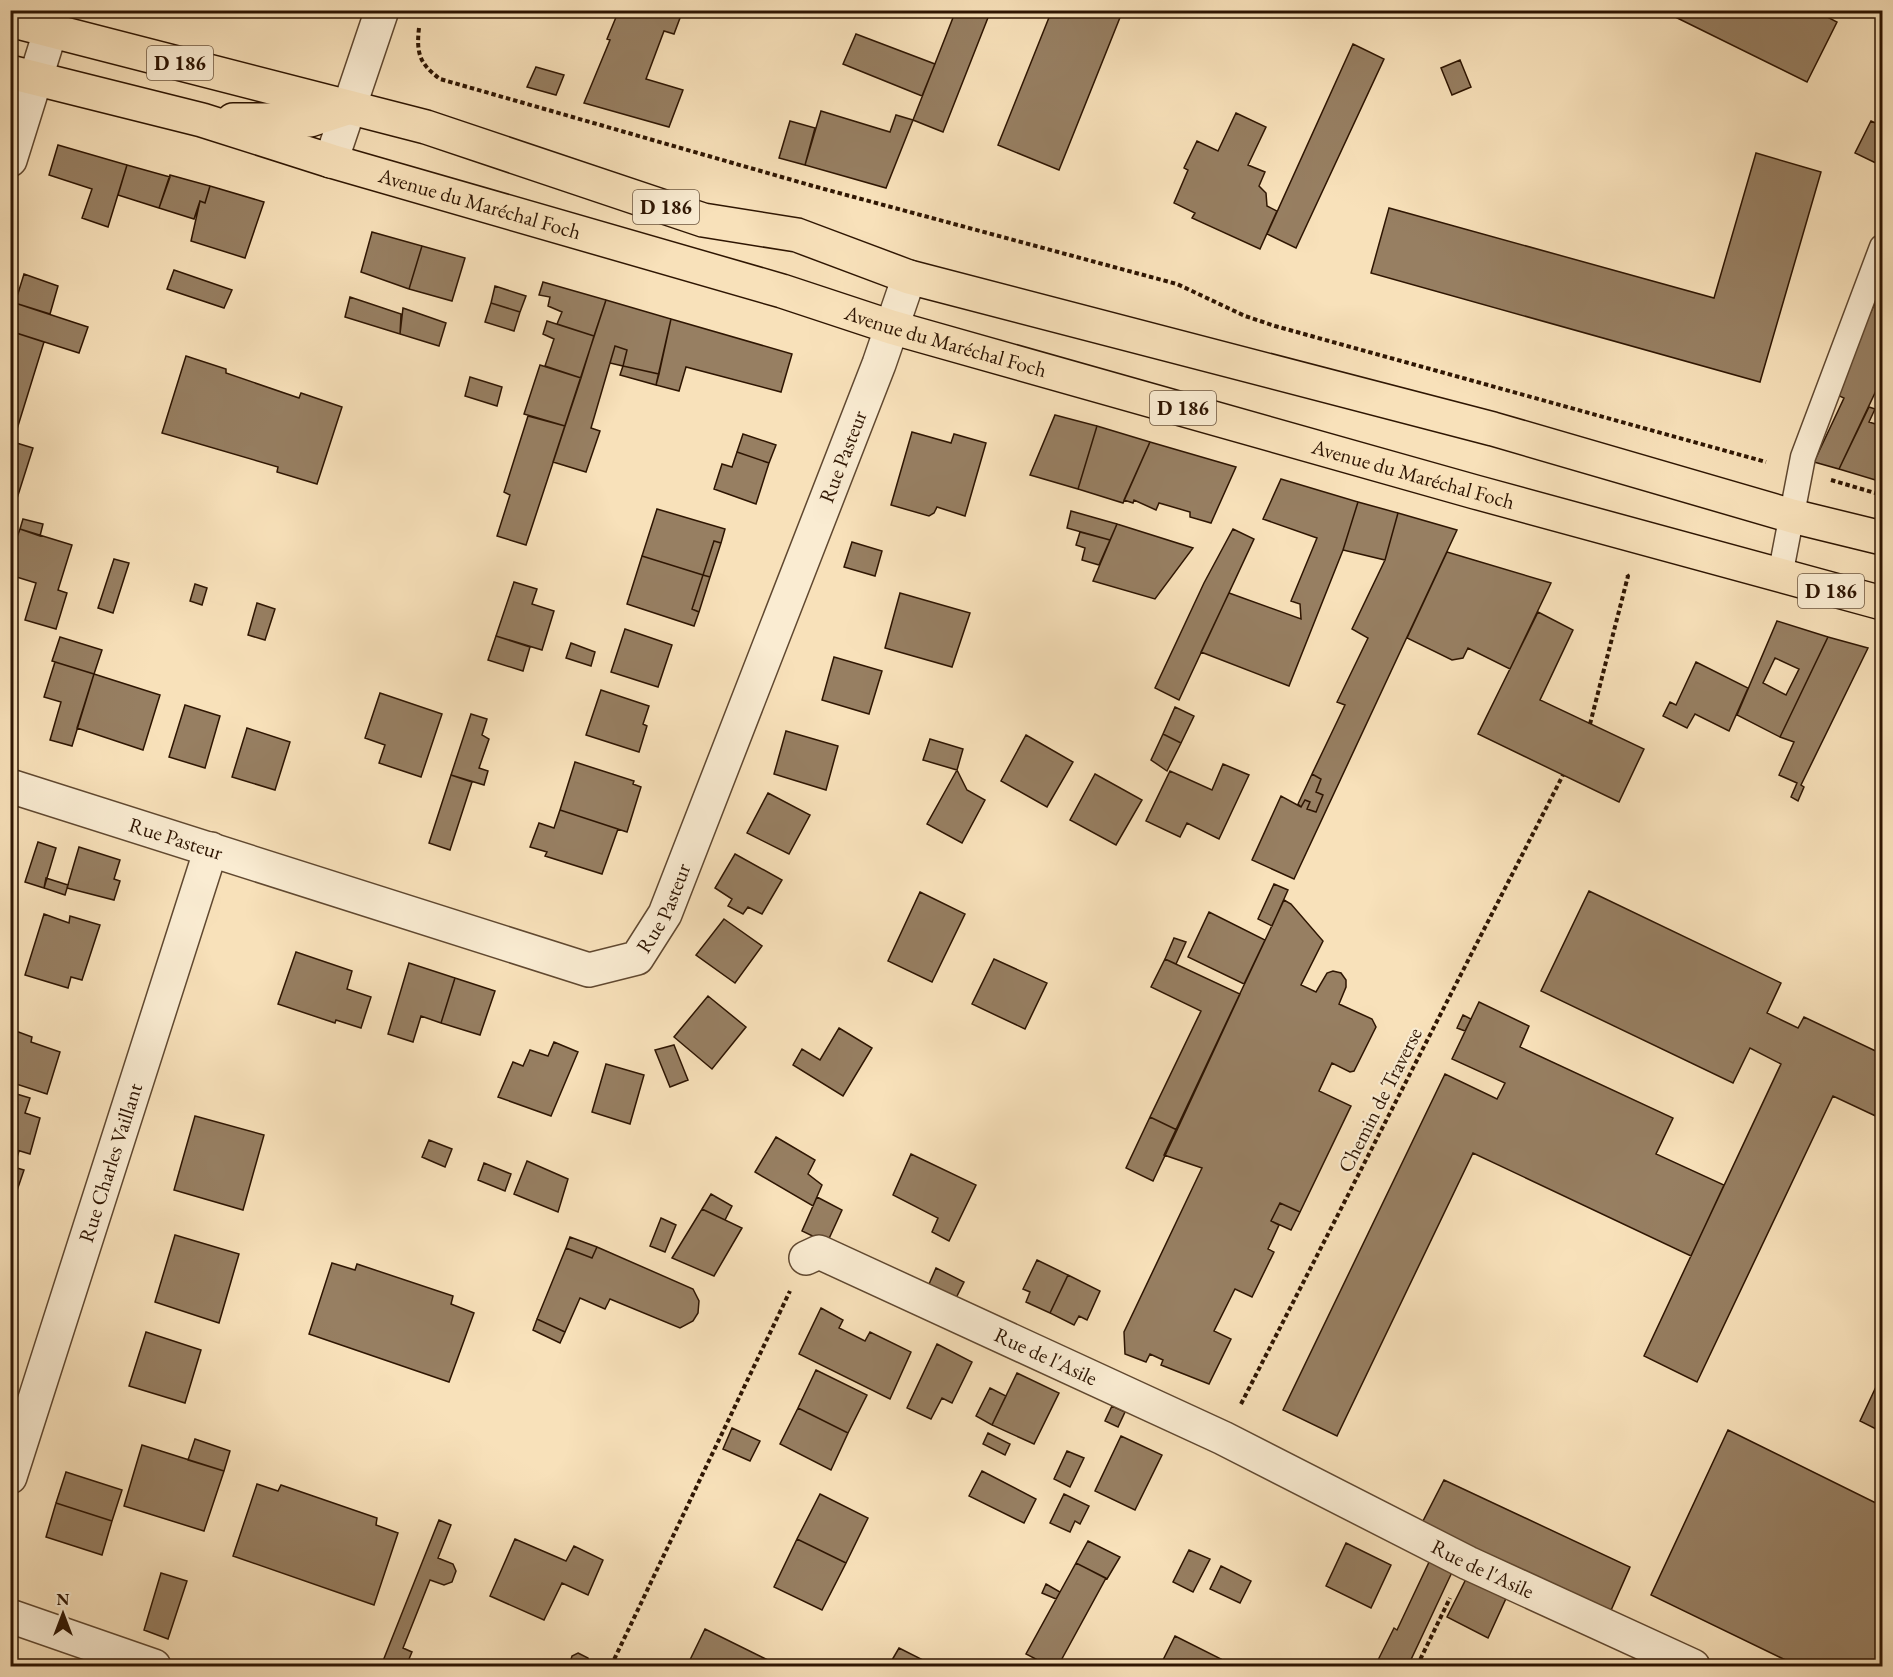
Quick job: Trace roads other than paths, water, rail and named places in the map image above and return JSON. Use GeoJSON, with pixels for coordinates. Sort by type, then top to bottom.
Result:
{"type":"FeatureCollection","features":[{"type":"Feature","properties":{"kind":"main road","name":"D 186"},"geometry":{"type":"LineString","coordinates":[[10,20],[426,127],[703,220],[797,235],[909,277],[1493,429],[1792,516],[1882,538]]}},
{"type":"Feature","properties":{"kind":"main road","name":"Avenue du Maréchal Foch"},"geometry":{"type":"LineString","coordinates":[[23,76],[202,120],[331,161],[782,291],[891,327],[1882,603]]}},
{"type":"Feature","properties":{"kind":"main road","name":"D 186"},"geometry":{"type":"LineString","coordinates":[[202,120],[309,120],[349,108]]}},
{"type":"Feature","properties":{"kind":"street"},"geometry":{"type":"LineString","coordinates":[[331,161],[382,10]]}},
{"type":"Feature","properties":{"kind":"street"},"geometry":{"type":"LineString","coordinates":[[10,160],[23,76],[51,30]]}},
{"type":"Feature","properties":{"kind":"street","name":"Rue Pasteur"},"geometry":{"type":"LineString","coordinates":[[10,786],[589,970],[637,958],[665,914],[909,277]]}},
{"type":"Feature","properties":{"kind":"street","name":"Rue Charles Vaillant"},"geometry":{"type":"LineString","coordinates":[[10,1477],[211,849]]}},
{"type":"Feature","properties":{"kind":"street","name":"Rue de l'Asile"},"geometry":{"type":"LineString","coordinates":[[806,1258],[819,1252],[1223,1438],[1468,1563],[1693,1666]]}},
{"type":"Feature","properties":{"kind":"street"},"geometry":{"type":"LineString","coordinates":[[10,1616],[154,1666]]}},
{"type":"Feature","properties":{"kind":"lane"},"geometry":{"type":"LineString","coordinates":[[1780,576],[1798,471],[1882,247]]}}]}
